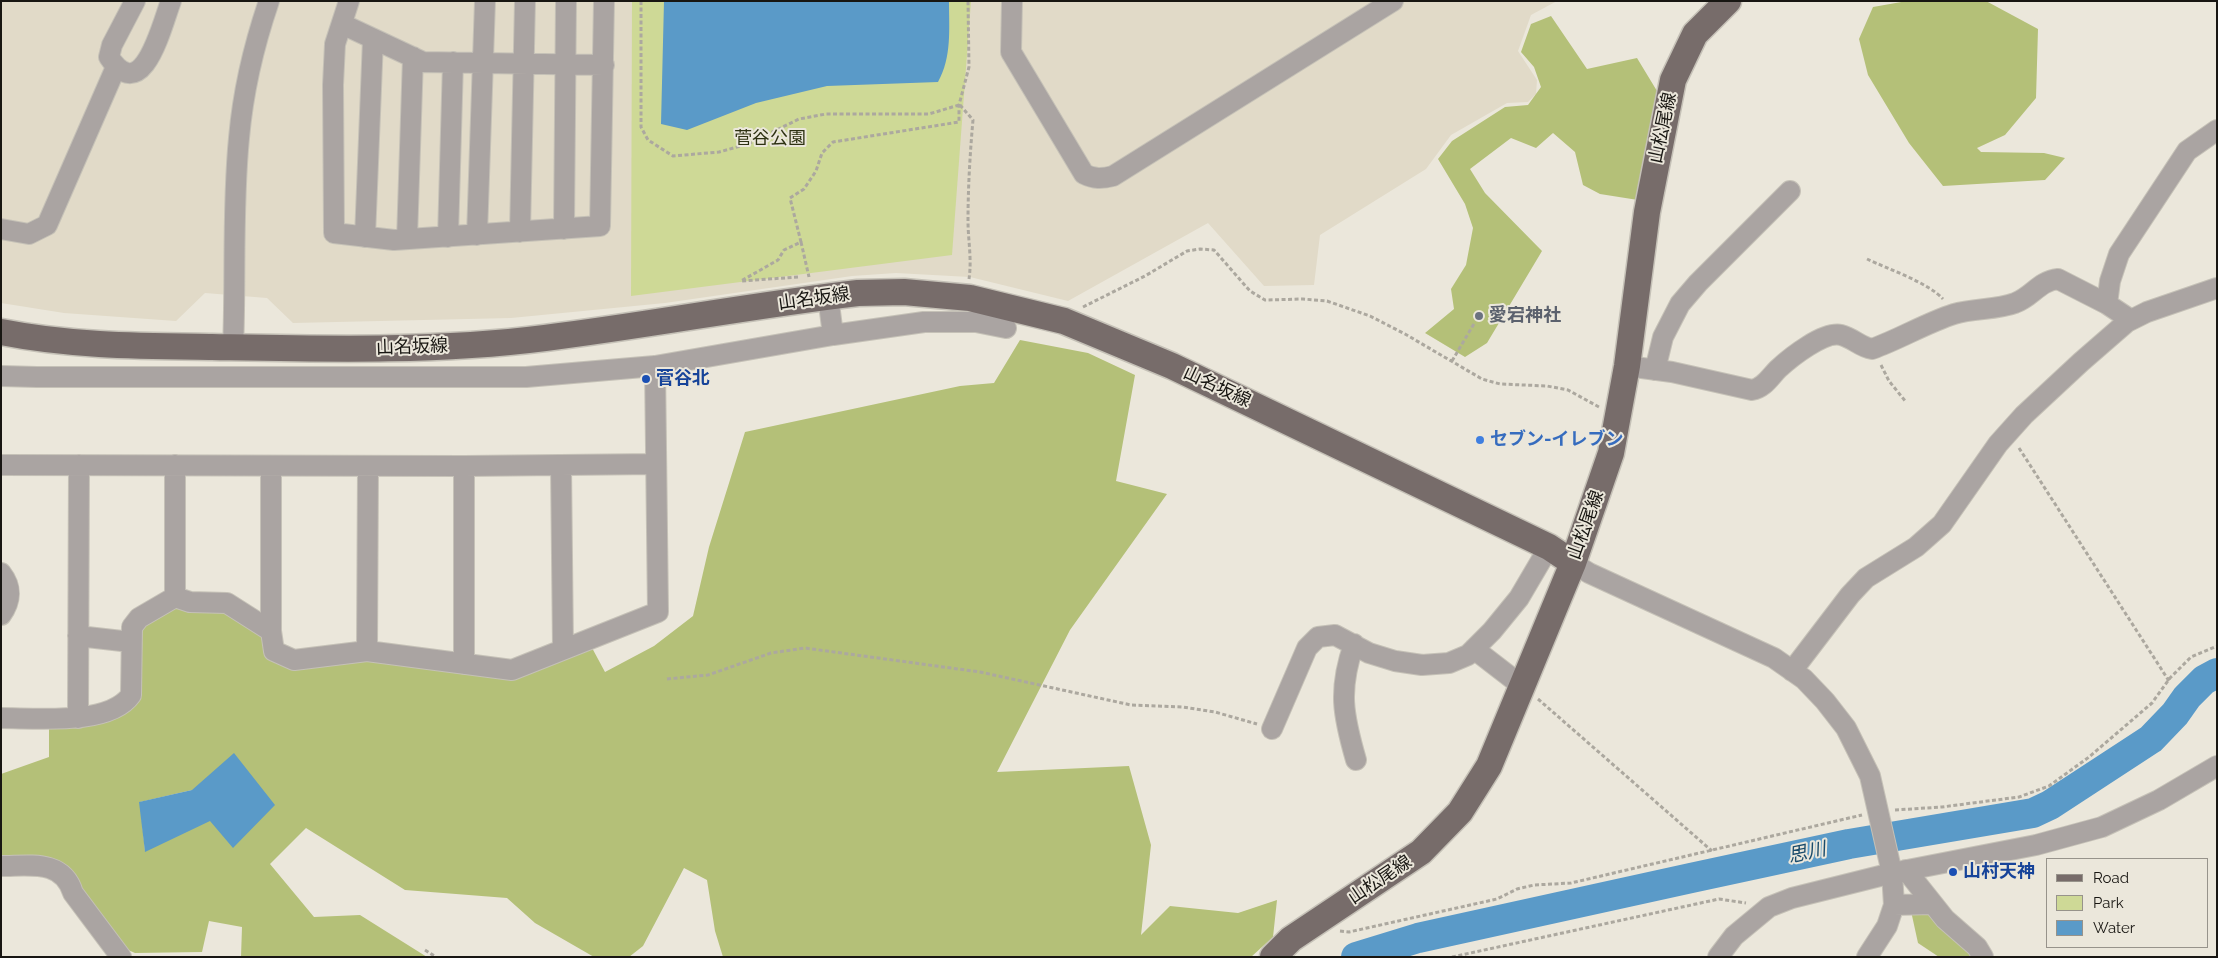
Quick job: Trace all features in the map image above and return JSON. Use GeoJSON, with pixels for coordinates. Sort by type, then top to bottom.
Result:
{"type":"FeatureCollection","features":[{"type":"Feature","properties":{"kind":"main road","name":"山松尾線"},"geometry":{"type":"LineString","coordinates":[[1273,957],[1291,939],[1421,852],[1460,812],[1489,766],[1573,562],[1600,487],[1619,419],[1647,212],[1674,80],[1695,34],[1728,1]]}},
{"type":"Feature","properties":{"kind":"main road","name":"山名坂線"},"geometry":{"type":"LineString","coordinates":[[1,332],[50,340],[117,345],[338,350],[448,347],[544,339],[828,296],[904,292],[970,298],[1064,321],[1172,366],[1549,547],[1573,562]]}},
{"type":"Feature","properties":{"kind":"street"},"geometry":{"type":"LineString","coordinates":[[135,1],[112,45],[109,57],[116,67],[130,73],[141,69],[151,58],[171,1]]}},
{"type":"Feature","properties":{"kind":"street"},"geometry":{"type":"LineString","coordinates":[[233,348],[238,139],[243,101],[253,56],[269,1]]}},
{"type":"Feature","properties":{"kind":"street"},"geometry":{"type":"LineString","coordinates":[[349,1],[335,44],[333,85],[334,234],[407,239],[600,226],[604,1]]}},
{"type":"Feature","properties":{"kind":"street"},"geometry":{"type":"LineString","coordinates":[[477,235],[485,1]]}},
{"type":"Feature","properties":{"kind":"street"},"geometry":{"type":"LineString","coordinates":[[520,232],[525,1]]}},
{"type":"Feature","properties":{"kind":"street"},"geometry":{"type":"LineString","coordinates":[[564,229],[566,1]]}},
{"type":"Feature","properties":{"kind":"street"},"geometry":{"type":"LineString","coordinates":[[1012,1],[1011,52],[1084,174],[1092,178],[1113,176],[1393,1]]}},
{"type":"Feature","properties":{"kind":"street"},"geometry":{"type":"LineString","coordinates":[[342,24],[423,62],[604,66]]}},
{"type":"Feature","properties":{"kind":"street"},"geometry":{"type":"LineString","coordinates":[[366,237],[374,39]]}},
{"type":"Feature","properties":{"kind":"street"},"geometry":{"type":"LineString","coordinates":[[407,239],[413,57]]}},
{"type":"Feature","properties":{"kind":"street"},"geometry":{"type":"LineString","coordinates":[[448,237],[453,62]]}},
{"type":"Feature","properties":{"kind":"street"},"geometry":{"type":"LineString","coordinates":[[1,229],[29,234],[47,225],[116,67]]}},
{"type":"Feature","properties":{"kind":"street"},"geometry":{"type":"LineString","coordinates":[[2107,304],[2110,282],[2119,254],[2187,150],[2217,130]]}},
{"type":"Feature","properties":{"kind":"street"},"geometry":{"type":"LineString","coordinates":[[1655,370],[1663,337],[1680,304],[1698,283],[1790,191]]}},
{"type":"Feature","properties":{"kind":"street"},"geometry":{"type":"LineString","coordinates":[[1627,366],[1725,383],[1752,390],[1760,389],[1780,368],[1814,343],[1829,335],[1842,335],[1863,348],[1877,348],[1953,314],[1978,308],[2014,304],[2024,300],[2049,280],[2058,280],[2107,304],[2131,320]]}},
{"type":"Feature","properties":{"kind":"street"},"geometry":{"type":"LineString","coordinates":[[1792,671],[1850,595],[1866,578],[1916,547],[1942,524],[2008,432],[2081,362],[2131,320],[2147,312],[2217,288]]}},
{"type":"Feature","properties":{"kind":"street"},"geometry":{"type":"LineString","coordinates":[[828,296],[833,336]]}},
{"type":"Feature","properties":{"kind":"street"},"geometry":{"type":"LineString","coordinates":[[1,376],[526,377],[654,366],[924,322],[976,322],[1006,328]]}},
{"type":"Feature","properties":{"kind":"street"},"geometry":{"type":"LineString","coordinates":[[271,466],[271,631],[274,651],[294,660],[367,651],[512,670],[658,612],[654,366]]}},
{"type":"Feature","properties":{"kind":"street"},"geometry":{"type":"LineString","coordinates":[[1,465],[464,466],[656,464]]}},
{"type":"Feature","properties":{"kind":"street"},"geometry":{"type":"LineString","coordinates":[[78,718],[80,465]]}},
{"type":"Feature","properties":{"kind":"street"},"geometry":{"type":"LineString","coordinates":[[175,465],[175,597]]}},
{"type":"Feature","properties":{"kind":"street"},"geometry":{"type":"LineString","coordinates":[[561,465],[562,649]]}},
{"type":"Feature","properties":{"kind":"street"},"geometry":{"type":"LineString","coordinates":[[367,651],[368,466]]}},
{"type":"Feature","properties":{"kind":"street"},"geometry":{"type":"LineString","coordinates":[[464,466],[464,664]]}},
{"type":"Feature","properties":{"kind":"street"},"geometry":{"type":"LineString","coordinates":[[1272,729],[1306,648],[1318,637],[1335,635],[1369,653],[1395,661],[1422,665],[1449,663],[1468,655],[1492,631],[1519,598],[1549,547]]}},
{"type":"Feature","properties":{"kind":"street"},"geometry":{"type":"LineString","coordinates":[[1573,562],[1589,573],[1774,658],[1804,679],[1820,695],[1846,728],[1870,776],[1896,867],[1894,905],[1887,926],[1867,957]]}},
{"type":"Feature","properties":{"kind":"street"},"geometry":{"type":"LineString","coordinates":[[1,573],[9,586],[10,594],[7,606],[1,615]]}},
{"type":"Feature","properties":{"kind":"street"},"geometry":{"type":"LineString","coordinates":[[1,718],[78,718],[93,716],[124,704],[131,695],[130,642],[132,627],[139,618],[175,597],[190,602],[228,603],[271,631]]}},
{"type":"Feature","properties":{"kind":"street"},"geometry":{"type":"LineString","coordinates":[[78,636],[130,642]]}},
{"type":"Feature","properties":{"kind":"street"},"geometry":{"type":"LineString","coordinates":[[1354,644],[1346,668],[1343,703],[1356,760]]}},
{"type":"Feature","properties":{"kind":"street"},"geometry":{"type":"LineString","coordinates":[[1474,649],[1522,686]]}},
{"type":"Feature","properties":{"kind":"street"},"geometry":{"type":"LineString","coordinates":[[1718,957],[1734,936],[1768,907],[1896,867],[2036,846],[2102,827],[2159,800],[2217,766]]}},
{"type":"Feature","properties":{"kind":"street"},"geometry":{"type":"LineString","coordinates":[[1,866],[49,866],[64,877],[69,881],[73,893],[121,957]]}},
{"type":"Feature","properties":{"kind":"street"},"geometry":{"type":"LineString","coordinates":[[1896,867],[1944,919],[1977,947],[1983,957]]}},
{"type":"Feature","properties":{"kind":"street"},"geometry":{"type":"LineString","coordinates":[[1894,905],[1932,904]]}},
{"type":"Feature","properties":{"kind":"path"},"geometry":{"type":"LineString","coordinates":[[641,1],[641,127],[648,140],[673,156],[719,152],[748,144],[799,119],[826,114],[928,114],[959,105]]}},
{"type":"Feature","properties":{"kind":"path"},"geometry":{"type":"LineString","coordinates":[[828,296],[810,285],[790,198],[804,189],[816,171],[822,153],[833,142],[959,122],[959,105],[969,67],[968,1]]}},
{"type":"Feature","properties":{"kind":"path"},"geometry":{"type":"LineString","coordinates":[[959,105],[973,120],[968,183],[968,235],[971,265],[968,285]]}},
{"type":"Feature","properties":{"kind":"path"},"geometry":{"type":"LineString","coordinates":[[801,242],[784,250],[778,260],[742,281],[809,277]]}},
{"type":"Feature","properties":{"kind":"path"},"geometry":{"type":"LineString","coordinates":[[1064,321],[1078,309],[1145,276],[1186,251],[1214,250],[1250,291],[1265,300],[1303,299],[1328,301],[1370,316],[1406,334],[1482,379],[1500,384],[1547,386],[1568,390],[1619,419]]}},
{"type":"Feature","properties":{"kind":"path"},"geometry":{"type":"LineString","coordinates":[[1867,259],[1938,293],[1953,314]]}},
{"type":"Feature","properties":{"kind":"path"},"geometry":{"type":"LineString","coordinates":[[1452,361],[1475,322]]}},
{"type":"Feature","properties":{"kind":"path"},"geometry":{"type":"LineString","coordinates":[[1877,348],[1880,364],[1906,402]]}},
{"type":"Feature","properties":{"kind":"path"},"geometry":{"type":"LineString","coordinates":[[2008,432],[2169,680]]}},
{"type":"Feature","properties":{"kind":"path"},"geometry":{"type":"LineString","coordinates":[[1313,924],[1329,931],[1349,932],[1497,899],[1517,889],[1534,884],[1571,883],[1880,813],[2019,797],[2049,786],[2089,758],[2152,703],[2169,680],[2191,657],[2217,646]]}},
{"type":"Feature","properties":{"kind":"path"},"geometry":{"type":"LineString","coordinates":[[667,679],[708,675],[771,653],[804,648],[980,672],[1130,704],[1183,707],[1214,712],[1272,729]]}},
{"type":"Feature","properties":{"kind":"path"},"geometry":{"type":"LineString","coordinates":[[1522,686],[1712,851]]}},
{"type":"Feature","properties":{"kind":"path"},"geometry":{"type":"LineString","coordinates":[[1452,957],[1719,899],[1768,907]]}},
{"type":"Feature","properties":{"kind":"path"},"geometry":{"type":"LineString","coordinates":[[424,950],[436,957]]}},
{"type":"Feature","properties":{"kind":"shaded area"},"geometry":{"type":"Polygon","coordinates":[[[1,1],[1557,1],[1531,15],[1518,51],[1537,80],[1536,94],[1528,102],[1507,103],[1451,135],[1426,169],[1320,235],[1314,285],[1264,286],[1208,223],[1068,301],[970,277],[896,273],[852,276],[665,303],[511,318],[293,323],[267,298],[205,293],[176,321],[64,313],[1,303],[1,1]]]}},
{"type":"Feature","properties":{"kind":"green space","name":"菅谷公園"},"geometry":{"type":"Polygon","coordinates":[[[632,1],[971,1],[952,255],[631,296],[632,1]]]}},
{"type":"Feature","properties":{"kind":"green space"},"geometry":{"type":"Polygon","coordinates":[[[1907,1],[1986,1],[2038,29],[2036,98],[2005,135],[1977,148],[1981,152],[2044,153],[2065,158],[2045,180],[1943,186],[1909,143],[1868,75],[1859,39],[1873,7],[1907,1]]]}},
{"type":"Feature","properties":{"kind":"green space"},"geometry":{"type":"Polygon","coordinates":[[[1551,16],[1587,69],[1637,58],[1657,91],[1638,200],[1600,194],[1583,185],[1575,152],[1553,133],[1536,148],[1511,138],[1470,169],[1485,193],[1542,251],[1487,343],[1465,357],[1425,333],[1454,309],[1451,289],[1466,265],[1473,228],[1465,204],[1438,159],[1452,141],[1505,107],[1528,105],[1541,87],[1534,67],[1521,52],[1531,24],[1551,16]]]}},
{"type":"Feature","properties":{"kind":"green space"},"geometry":{"type":"Polygon","coordinates":[[[1020,340],[1088,353],[1135,375],[1116,481],[1167,494],[1070,630],[997,772],[1129,766],[1151,845],[1141,935],[1170,906],[1238,913],[1277,900],[1273,937],[1251,957],[723,957],[715,931],[707,880],[684,868],[643,946],[629,957],[594,957],[535,923],[507,898],[405,890],[306,828],[270,864],[314,917],[360,915],[427,957],[241,957],[242,927],[209,921],[202,952],[135,953],[119,946],[80,887],[1,861],[1,774],[49,757],[49,727],[130,709],[138,633],[143,623],[168,609],[225,609],[259,631],[271,657],[361,659],[489,674],[591,646],[605,672],[654,646],[693,616],[709,547],[745,432],[960,386],[994,383],[1020,340]],[[192,790],[140,802],[145,851],[192,790]]]}},
{"type":"Feature","properties":{"kind":"green space"},"geometry":{"type":"Polygon","coordinates":[[[1926,907],[1979,957],[1939,957],[1918,943],[1911,911],[1926,907]]]}},
{"type":"Feature","properties":{"kind":"water"},"geometry":{"type":"Polygon","coordinates":[[[664,1],[949,1],[948,53],[946,63],[938,82],[827,86],[756,103],[687,130],[661,124],[664,1]]]}},
{"type":"Feature","properties":{"kind":"water"},"geometry":{"type":"Polygon","coordinates":[[[234,753],[275,805],[233,848],[210,821],[145,852],[139,802],[192,790],[234,753]]]}},
{"type":"Feature","properties":{"kind":"waterway","name":"思川"},"geometry":{"type":"LineString","coordinates":[[1356,957],[1418,938],[1849,844],[2033,813],[2050,805],[2151,739],[2175,714],[2187,697],[2204,680],[2217,673]]}},
{"type":"Feature","properties":{"kind":"place","name":"愛宕神社"},"geometry":{"type":"Point","coordinates":[1479,316]}},
{"type":"Feature","properties":{"kind":"place","name":"菅谷北"},"geometry":{"type":"Point","coordinates":[646,379]}},
{"type":"Feature","properties":{"kind":"place","name":"セブン-イレブン"},"geometry":{"type":"Point","coordinates":[1480,440]}},
{"type":"Feature","properties":{"kind":"place","name":"山村天神"},"geometry":{"type":"Point","coordinates":[1953,872]}}]}
